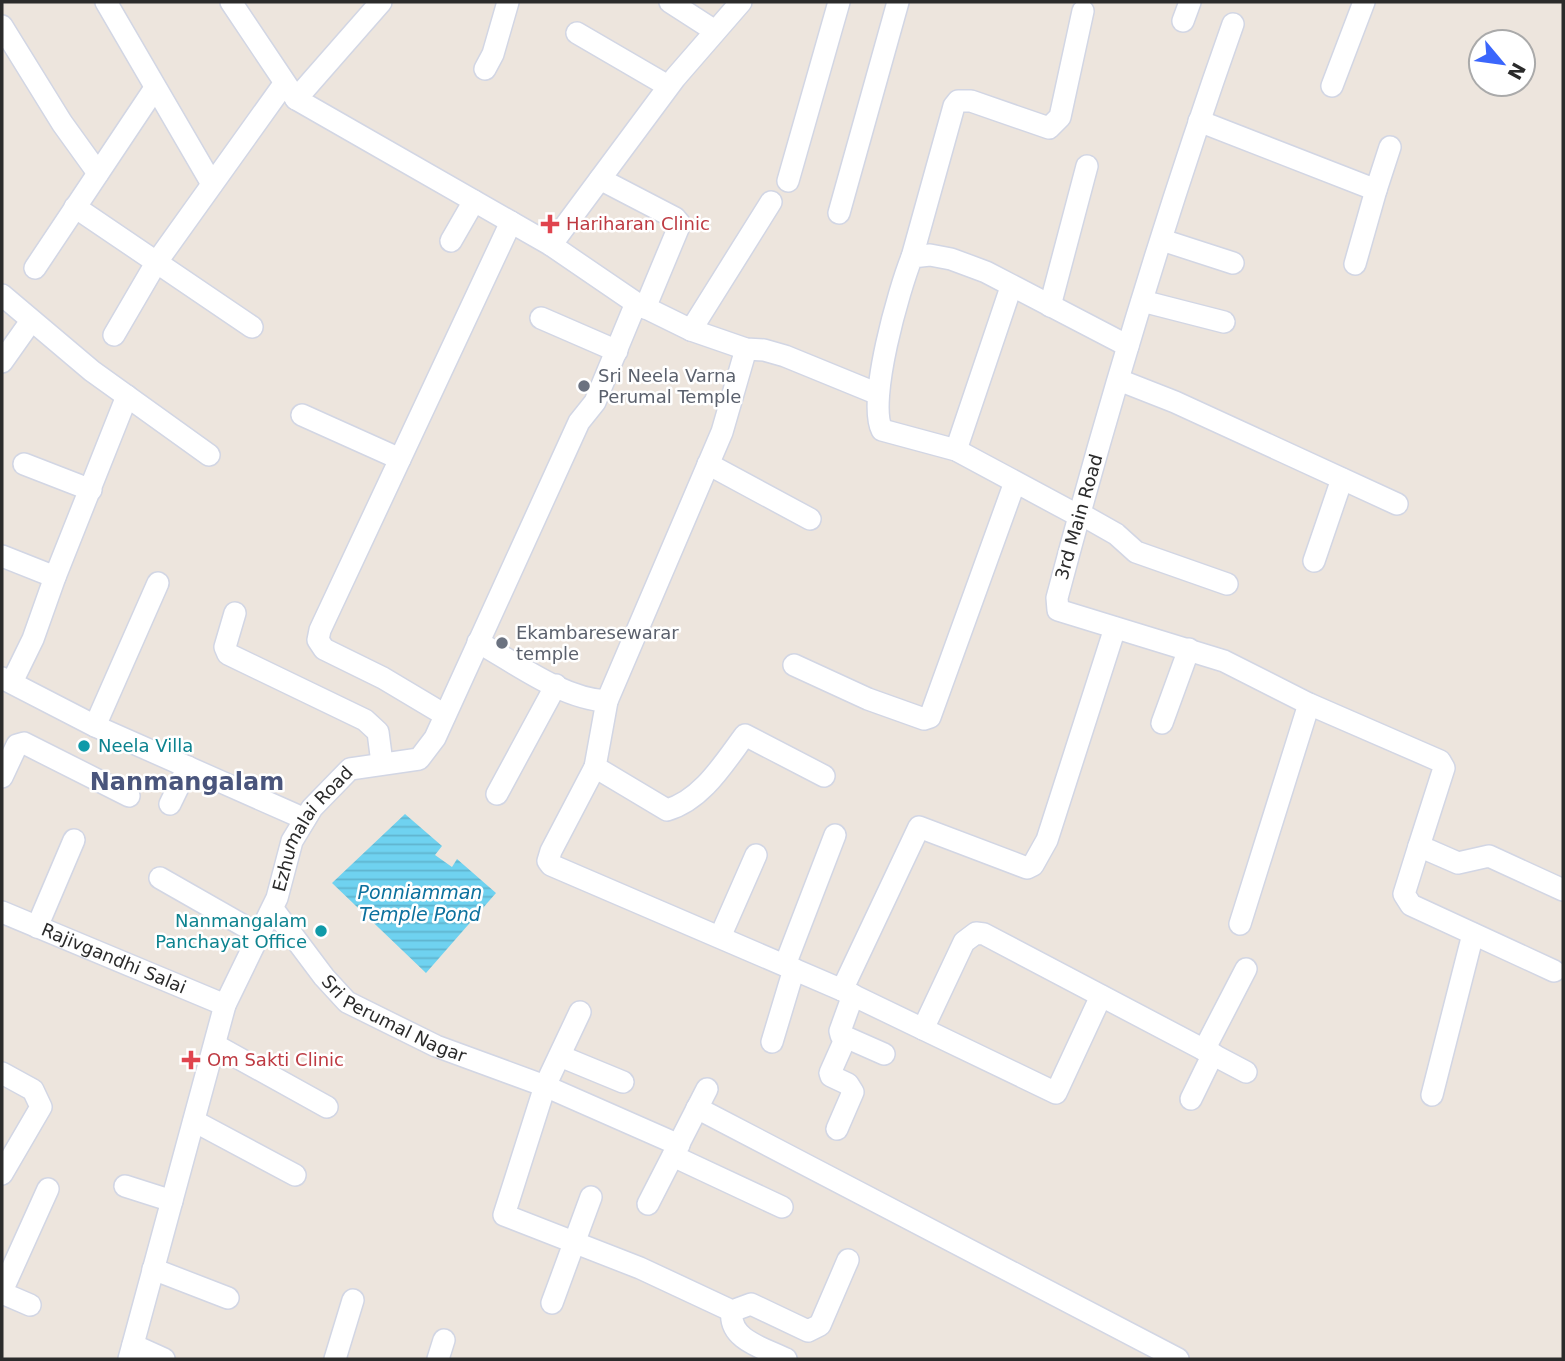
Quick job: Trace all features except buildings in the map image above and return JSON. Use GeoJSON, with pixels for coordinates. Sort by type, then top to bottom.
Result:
{"type":"FeatureCollection","features":[{"type":"Feature","properties":{"kind":"street"},"geometry":{"type":"LineString","coordinates":[[106,2],[212,184]]}},
{"type":"Feature","properties":{"kind":"street"},"geometry":{"type":"LineString","coordinates":[[114,335],[156,263],[212,184],[290,92],[380,2]]}},
{"type":"Feature","properties":{"kind":"street"},"geometry":{"type":"LineString","coordinates":[[485,69],[493,54],[508,2]]}},
{"type":"Feature","properties":{"kind":"street"},"geometry":{"type":"LineString","coordinates":[[670,2],[715,31]]}},
{"type":"Feature","properties":{"kind":"street"},"geometry":{"type":"LineString","coordinates":[[551,245],[668,86],[741,2]]}},
{"type":"Feature","properties":{"kind":"street"},"geometry":{"type":"LineString","coordinates":[[788,181],[839,2]]}},
{"type":"Feature","properties":{"kind":"street"},"geometry":{"type":"LineString","coordinates":[[839,214],[898,2]]}},
{"type":"Feature","properties":{"kind":"street"},"geometry":{"type":"LineString","coordinates":[[1332,86],[1364,2]]}},
{"type":"Feature","properties":{"kind":"street"},"geometry":{"type":"LineString","coordinates":[[239,5],[290,92],[551,245],[640,305],[691,330],[746,349],[764,350],[785,356],[878,394]]}},
{"type":"Feature","properties":{"kind":"street"},"geometry":{"type":"LineString","coordinates":[[1083,11],[1060,117],[1049,128],[971,101],[958,101],[954,106],[896,305],[878,394],[876,419],[882,430],[956,450],[1116,534],[1136,552],[1227,584]]}},
{"type":"Feature","properties":{"kind":"street","name":"3rd Main Road"},"geometry":{"type":"LineString","coordinates":[[1233,24],[1199,121],[1128,346],[1079,515],[1057,598],[1058,610],[1224,661],[1309,704],[1440,761],[1444,768],[1419,846]]}},
{"type":"Feature","properties":{"kind":"street"},"geometry":{"type":"LineString","coordinates":[[577,33],[668,86]]}},
{"type":"Feature","properties":{"kind":"street"},"geometry":{"type":"LineString","coordinates":[[5,42],[98,173]]}},
{"type":"Feature","properties":{"kind":"street"},"geometry":{"type":"LineString","coordinates":[[35,268],[155,88]]}},
{"type":"Feature","properties":{"kind":"street"},"geometry":{"type":"LineString","coordinates":[[1199,121],[1376,190]]}},
{"type":"Feature","properties":{"kind":"street"},"geometry":{"type":"LineString","coordinates":[[1355,264],[1390,147]]}},
{"type":"Feature","properties":{"kind":"street"},"geometry":{"type":"LineString","coordinates":[[1050,306],[1087,166]]}},
{"type":"Feature","properties":{"kind":"street","name":"Ezhumalai Road"},"geometry":{"type":"LineString","coordinates":[[131,1352],[225,1005],[272,909],[292,841],[312,808],[350,769],[419,759],[435,738],[574,434],[595,402],[617,351],[680,224],[675,218],[600,178]]}},
{"type":"Feature","properties":{"kind":"street"},"geometry":{"type":"LineString","coordinates":[[451,240],[474,201]]}},
{"type":"Feature","properties":{"kind":"street"},"geometry":{"type":"LineString","coordinates":[[691,330],[771,202]]}},
{"type":"Feature","properties":{"kind":"street"},"geometry":{"type":"LineString","coordinates":[[75,207],[252,327]]}},
{"type":"Feature","properties":{"kind":"street"},"geometry":{"type":"LineString","coordinates":[[445,715],[383,678],[324,649],[318,640],[320,630],[510,222]]}},
{"type":"Feature","properties":{"kind":"street"},"geometry":{"type":"LineString","coordinates":[[1162,240],[1233,263]]}},
{"type":"Feature","properties":{"kind":"street"},"geometry":{"type":"LineString","coordinates":[[912,257],[930,255],[951,259],[986,272],[1128,346]]}},
{"type":"Feature","properties":{"kind":"street"},"geometry":{"type":"LineString","coordinates":[[956,450],[1011,287]]}},
{"type":"Feature","properties":{"kind":"street"},"geometry":{"type":"LineString","coordinates":[[2,295],[127,396],[208,455]]}},
{"type":"Feature","properties":{"kind":"street"},"geometry":{"type":"LineString","coordinates":[[1143,301],[1224,322]]}},
{"type":"Feature","properties":{"kind":"street"},"geometry":{"type":"LineString","coordinates":[[541,317],[617,351]]}},
{"type":"Feature","properties":{"kind":"street"},"geometry":{"type":"LineString","coordinates":[[2,362],[31,321]]}},
{"type":"Feature","properties":{"kind":"street"},"geometry":{"type":"LineString","coordinates":[[746,349],[722,432],[607,701],[595,767],[551,850],[548,861],[551,865],[848,993],[1056,1093],[1101,996]]}},
{"type":"Feature","properties":{"kind":"street"},"geometry":{"type":"LineString","coordinates":[[1119,380],[1175,402],[1397,504]]}},
{"type":"Feature","properties":{"kind":"street"},"geometry":{"type":"LineString","coordinates":[[127,396],[33,639],[7,680],[95,726],[305,819]]}},
{"type":"Feature","properties":{"kind":"street"},"geometry":{"type":"LineString","coordinates":[[302,415],[400,459]]}},
{"type":"Feature","properties":{"kind":"street"},"geometry":{"type":"LineString","coordinates":[[24,464],[91,490]]}},
{"type":"Feature","properties":{"kind":"street"},"geometry":{"type":"LineString","coordinates":[[708,464],[810,519]]}},
{"type":"Feature","properties":{"kind":"street"},"geometry":{"type":"LineString","coordinates":[[1314,561],[1342,479]]}},
{"type":"Feature","properties":{"kind":"street"},"geometry":{"type":"LineString","coordinates":[[794,665],[868,699],[924,719],[930,717],[1015,482]]}},
{"type":"Feature","properties":{"kind":"street"},"geometry":{"type":"LineString","coordinates":[[2,555],[55,577]]}},
{"type":"Feature","properties":{"kind":"street"},"geometry":{"type":"LineString","coordinates":[[95,726],[158,583]]}},
{"type":"Feature","properties":{"kind":"street"},"geometry":{"type":"LineString","coordinates":[[235,613],[225,647],[228,654],[365,720],[378,732],[382,764]]}},
{"type":"Feature","properties":{"kind":"street"},"geometry":{"type":"LineString","coordinates":[[884,1054],[846,1037],[840,1031],[848,993],[919,827],[1027,868],[1033,865],[1047,840],[1115,628]]}},
{"type":"Feature","properties":{"kind":"street"},"geometry":{"type":"LineString","coordinates":[[478,642],[556,685],[577,694],[607,701]]}},
{"type":"Feature","properties":{"kind":"street"},"geometry":{"type":"LineString","coordinates":[[1162,723],[1189,649]]}},
{"type":"Feature","properties":{"kind":"street"},"geometry":{"type":"LineString","coordinates":[[497,794],[556,685]]}},
{"type":"Feature","properties":{"kind":"street"},"geometry":{"type":"LineString","coordinates":[[1240,925],[1309,704]]}},
{"type":"Feature","properties":{"kind":"street"},"geometry":{"type":"LineString","coordinates":[[595,767],[667,810],[681,806],[706,785],[745,735],[824,776]]}},
{"type":"Feature","properties":{"kind":"street"},"geometry":{"type":"LineString","coordinates":[[2,776],[17,745],[23,743],[129,796]]}},
{"type":"Feature","properties":{"kind":"street"},"geometry":{"type":"LineString","coordinates":[[170,804],[188,767]]}},
{"type":"Feature","properties":{"kind":"street"},"geometry":{"type":"LineString","coordinates":[[772,1042],[789,967],[835,835]]}},
{"type":"Feature","properties":{"kind":"street"},"geometry":{"type":"LineString","coordinates":[[37,926],[74,840]]}},
{"type":"Feature","properties":{"kind":"street"},"geometry":{"type":"LineString","coordinates":[[1554,971],[1405,900],[1404,894],[1419,846],[1458,863],[1489,856],[1563,890]]}},
{"type":"Feature","properties":{"kind":"street"},"geometry":{"type":"LineString","coordinates":[[720,937],[756,855]]}},
{"type":"Feature","properties":{"kind":"street"},"geometry":{"type":"LineString","coordinates":[[160,878],[260,934]]}},
{"type":"Feature","properties":{"kind":"street","name":"Sri Perumal Nagar"},"geometry":{"type":"LineString","coordinates":[[272,909],[324,977],[347,1002],[436,1045],[545,1086],[676,1150],[782,1207]]}},
{"type":"Feature","properties":{"kind":"street","name":"Rajivgandhi Salai"},"geometry":{"type":"LineString","coordinates":[[2,912],[225,1005]]}},
{"type":"Feature","properties":{"kind":"street"},"geometry":{"type":"LineString","coordinates":[[923,1029],[964,942],[976,933],[1246,1072]]}},
{"type":"Feature","properties":{"kind":"street"},"geometry":{"type":"LineString","coordinates":[[1432,1095],[1473,934]]}},
{"type":"Feature","properties":{"kind":"street"},"geometry":{"type":"LineString","coordinates":[[1191,1099],[1208,1052],[1246,969]]}},
{"type":"Feature","properties":{"kind":"street"},"geometry":{"type":"LineString","coordinates":[[580,1012],[545,1086],[504,1215],[640,1268],[732,1311],[751,1304],[808,1331],[815,1331],[820,1325],[848,1260]]}},
{"type":"Feature","properties":{"kind":"street"},"geometry":{"type":"LineString","coordinates":[[837,1129],[853,1091],[848,1084],[830,1073],[846,1037]]}},
{"type":"Feature","properties":{"kind":"street"},"geometry":{"type":"LineString","coordinates":[[215,1045],[327,1107]]}},
{"type":"Feature","properties":{"kind":"street"},"geometry":{"type":"LineString","coordinates":[[560,1056],[623,1082]]}},
{"type":"Feature","properties":{"kind":"street"},"geometry":{"type":"LineString","coordinates":[[2,1073],[33,1090],[41,1107],[2,1174]]}},
{"type":"Feature","properties":{"kind":"street"},"geometry":{"type":"LineString","coordinates":[[648,1204],[707,1089]]}},
{"type":"Feature","properties":{"kind":"street"},"geometry":{"type":"LineString","coordinates":[[697,1108],[1178,1359]]}},
{"type":"Feature","properties":{"kind":"street"},"geometry":{"type":"LineString","coordinates":[[194,1121],[295,1175]]}},
{"type":"Feature","properties":{"kind":"street"},"geometry":{"type":"LineString","coordinates":[[125,1186],[172,1201]]}},
{"type":"Feature","properties":{"kind":"street"},"geometry":{"type":"LineString","coordinates":[[30,1305],[2,1292],[48,1189]]}},
{"type":"Feature","properties":{"kind":"street"},"geometry":{"type":"LineString","coordinates":[[552,1303],[591,1196]]}},
{"type":"Feature","properties":{"kind":"street"},"geometry":{"type":"LineString","coordinates":[[153,1269],[228,1298]]}},
{"type":"Feature","properties":{"kind":"street"},"geometry":{"type":"LineString","coordinates":[[335,1359],[353,1300]]}},
{"type":"Feature","properties":{"kind":"street"},"geometry":{"type":"LineString","coordinates":[[732,1311],[730,1323],[736,1334],[786,1359]]}},
{"type":"Feature","properties":{"kind":"street"},"geometry":{"type":"LineString","coordinates":[[131,1352],[164,1359]]}},
{"type":"Feature","properties":{"kind":"water","name":"Ponniamman Temple Pond"},"geometry":{"type":"Polygon","coordinates":[[[405,814],[442,846],[435,855],[452,867],[457,859],[496,893],[426,973],[332,883],[405,814]]]}},
{"type":"Feature","properties":{"kind":"place","name":"Hariharan Clinic"},"geometry":{"type":"Point","coordinates":[550,224]}},
{"type":"Feature","properties":{"kind":"place","name":"Sri Neela Varna Perumal Temple"},"geometry":{"type":"Point","coordinates":[584,386]}},
{"type":"Feature","properties":{"kind":"place","name":"Ekambaresewarar temple"},"geometry":{"type":"Point","coordinates":[502,643]}},
{"type":"Feature","properties":{"kind":"place","name":"Neela Villa"},"geometry":{"type":"Point","coordinates":[84,746]}},
{"type":"Feature","properties":{"kind":"place","name":"Nanmangalam Panchayat Office"},"geometry":{"type":"Point","coordinates":[321,931]}},
{"type":"Feature","properties":{"kind":"place","name":"Om Sakti Clinic"},"geometry":{"type":"Point","coordinates":[191,1060]}},
{"type":"Feature","properties":{"kind":"district","name":"Nanmangalam"},"geometry":{"type":"Point","coordinates":[187,782]}}]}
